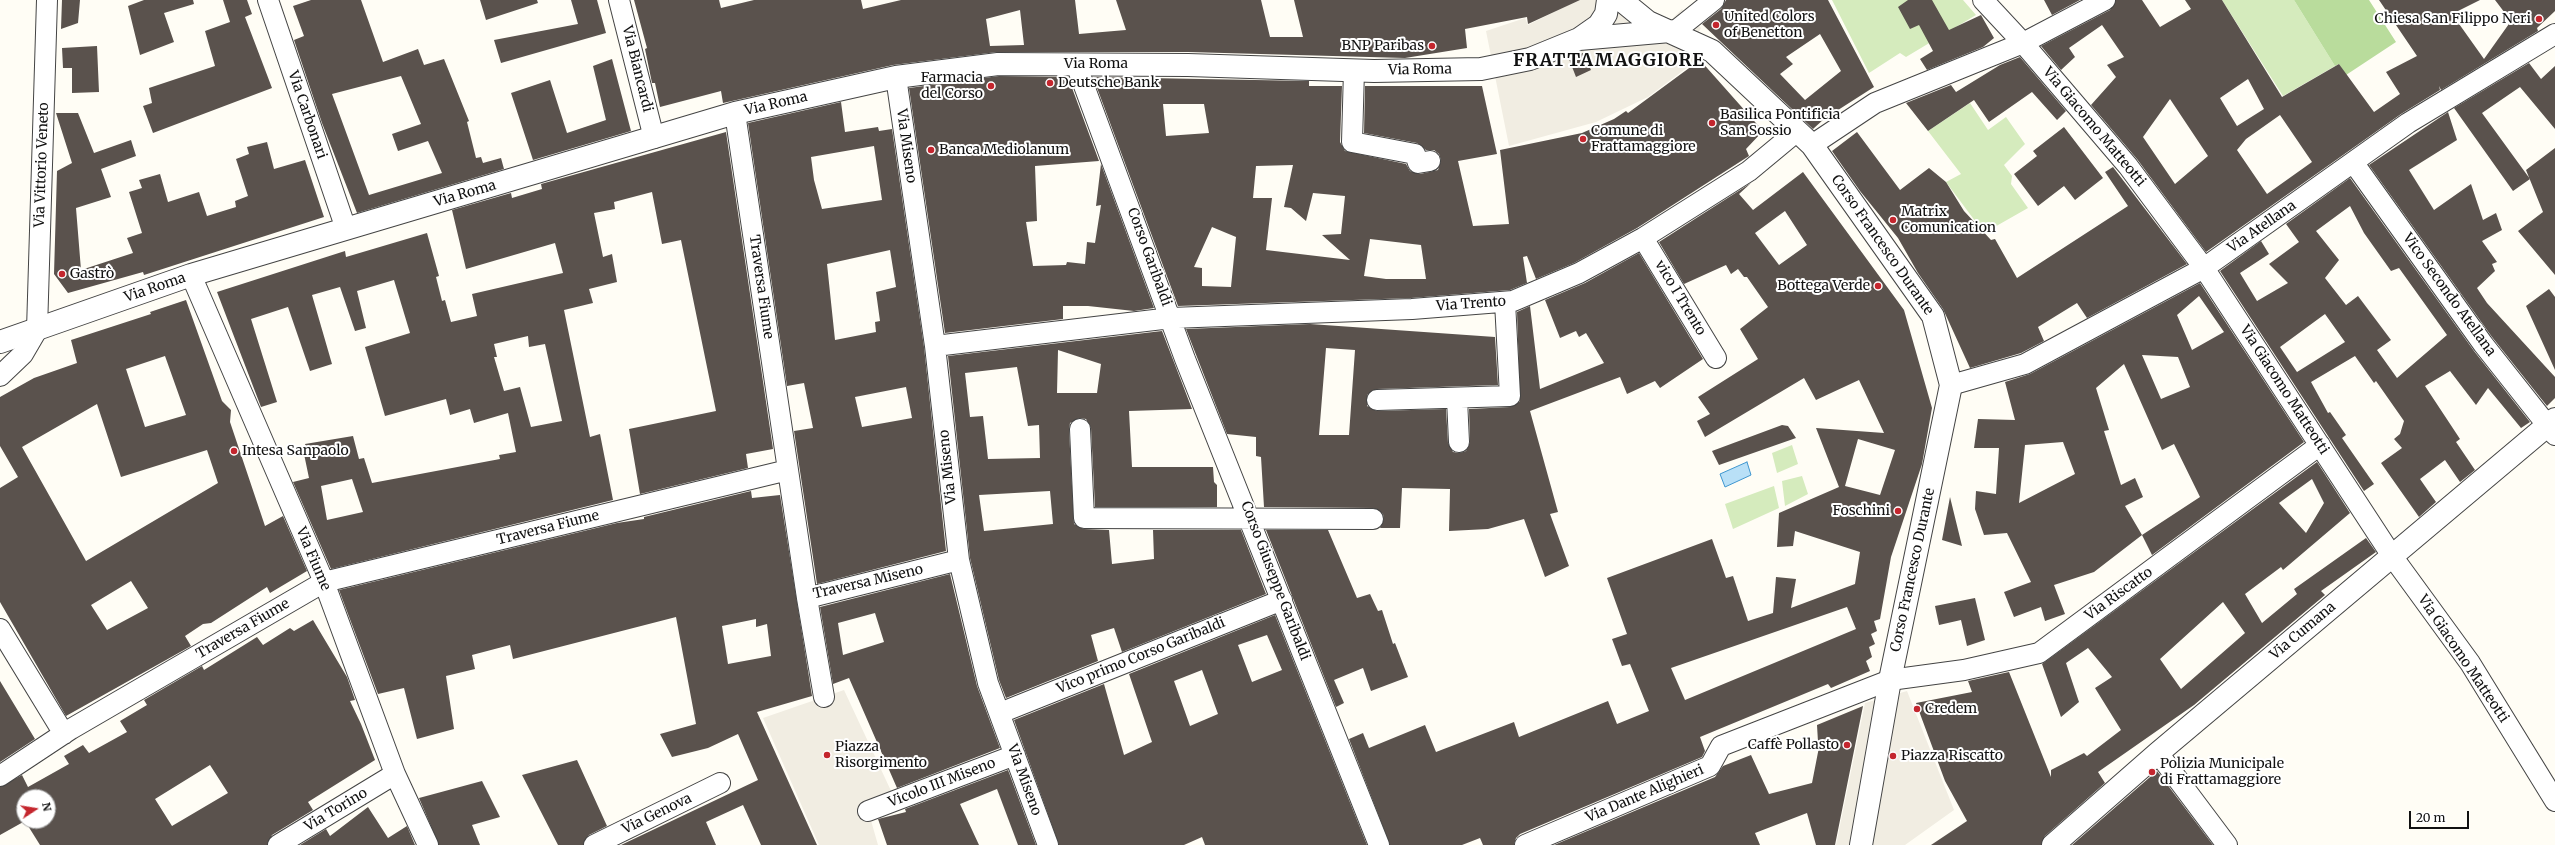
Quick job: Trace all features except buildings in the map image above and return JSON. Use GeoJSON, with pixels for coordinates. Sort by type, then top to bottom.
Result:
{"type":"FeatureCollection","features":[{"type":"Feature","properties":{"kind":"street","name":"Via Vittorio Veneto"},"geometry":{"type":"LineString","coordinates":[[37,330],[47,0]]}},
{"type":"Feature","properties":{"kind":"street","name":"Via Carbonari"},"geometry":{"type":"LineString","coordinates":[[268,0],[346,229]]}},
{"type":"Feature","properties":{"kind":"street","name":"Via Biancardi"},"geometry":{"type":"LineString","coordinates":[[619,0],[654,138]]}},
{"type":"Feature","properties":{"kind":"street","name":"Via Roma"},"geometry":{"type":"LineString","coordinates":[[0,342],[191,275],[735,113],[896,77],[998,64],[1188,65],[1354,70],[1481,69],[1530,59],[1579,39],[1599,25],[1606,14],[1608,0]]}},
{"type":"Feature","properties":{"kind":"street","name":"Corso Francesco Durante"},"geometry":{"type":"LineString","coordinates":[[1621,0],[1648,22],[1673,32],[1712,51],[1804,139],[1933,316],[1951,384],[1890,680]]}},
{"type":"Feature","properties":{"kind":"street"},"geometry":{"type":"LineString","coordinates":[[1673,32],[1714,0]]}},
{"type":"Feature","properties":{"kind":"street","name":"Via Giacomo Matteotti"},"geometry":{"type":"LineString","coordinates":[[1983,0],[2023,42],[2128,166],[2204,268],[2392,556],[2470,663],[2555,801]]}},
{"type":"Feature","properties":{"kind":"street","name":"Via Trento"},"geometry":{"type":"LineString","coordinates":[[1171,318],[1396,309],[1513,301],[1579,273],[1643,238],[1749,171],[1804,139],[1875,103],[2023,42],[2105,0]]}},
{"type":"Feature","properties":{"kind":"street","name":"Via Roma"},"geometry":{"type":"LineString","coordinates":[[1579,39],[1673,32]]}},
{"type":"Feature","properties":{"kind":"street","name":"Via Atellana"},"geometry":{"type":"LineString","coordinates":[[1951,384],[2025,364],[2204,268],[2408,123],[2555,34]]}},
{"type":"Feature","properties":{"kind":"street","name":"Corso Garibaldi"},"geometry":{"type":"LineString","coordinates":[[935,346],[1171,318],[1076,64]]}},
{"type":"Feature","properties":{"kind":"street"},"geometry":{"type":"LineString","coordinates":[[1354,70],[1352,142],[1415,154],[1418,163],[1430,161]]}},
{"type":"Feature","properties":{"kind":"street","name":"Via Miseno"},"geometry":{"type":"LineString","coordinates":[[896,77],[935,346],[959,560],[988,683],[1048,845]]}},
{"type":"Feature","properties":{"kind":"street","name":"Traversa Fiume"},"geometry":{"type":"LineString","coordinates":[[0,776],[64,734],[324,582],[788,470],[735,113]]}},
{"type":"Feature","properties":{"kind":"street","name":"Vico Secondo Atellana"},"geometry":{"type":"LineString","coordinates":[[2353,162],[2483,344],[2553,426]]}},
{"type":"Feature","properties":{"kind":"street","name":"vico I Trento"},"geometry":{"type":"LineString","coordinates":[[1643,238],[1716,358]]}},
{"type":"Feature","properties":{"kind":"street","name":"Via Fiume"},"geometry":{"type":"LineString","coordinates":[[191,275],[324,582],[395,774],[428,845]]}},
{"type":"Feature","properties":{"kind":"street"},"geometry":{"type":"LineString","coordinates":[[1377,400],[1457,399],[1510,396],[1505,302]]}},
{"type":"Feature","properties":{"kind":"street","name":"Corso Giuseppe Garibaldi"},"geometry":{"type":"LineString","coordinates":[[1171,318],[1185,359],[1250,516],[1379,845]]}},
{"type":"Feature","properties":{"kind":"street"},"geometry":{"type":"LineString","coordinates":[[0,376],[23,354],[37,330]]}},
{"type":"Feature","properties":{"kind":"street"},"geometry":{"type":"LineString","coordinates":[[1457,399],[1459,442]]}},
{"type":"Feature","properties":{"kind":"street","name":"Via Cumana"},"geometry":{"type":"LineString","coordinates":[[2053,845],[2158,753],[2392,556],[2553,426]]}},
{"type":"Feature","properties":{"kind":"street"},"geometry":{"type":"LineString","coordinates":[[1080,429],[1084,518],[1250,516],[1373,519]]}},
{"type":"Feature","properties":{"kind":"street","name":"Via Riscatto"},"geometry":{"type":"LineString","coordinates":[[1890,680],[1964,670],[2039,653],[2320,445]]}},
{"type":"Feature","properties":{"kind":"street","name":"Traversa Miseno"},"geometry":{"type":"LineString","coordinates":[[788,470],[807,598],[959,560]]}},
{"type":"Feature","properties":{"kind":"street"},"geometry":{"type":"LineString","coordinates":[[807,598],[824,697]]}},
{"type":"Feature","properties":{"kind":"street","name":"Vico primo Corso Garibaldi"},"geometry":{"type":"LineString","coordinates":[[1000,713],[1282,600]]}},
{"type":"Feature","properties":{"kind":"street"},"geometry":{"type":"LineString","coordinates":[[0,629],[64,734]]}},
{"type":"Feature","properties":{"kind":"street"},"geometry":{"type":"LineString","coordinates":[[1861,845],[1890,680]]}},
{"type":"Feature","properties":{"kind":"street","name":"Via Dante Alighieri"},"geometry":{"type":"LineString","coordinates":[[1525,845],[1562,838],[1710,766],[1721,746],[1890,680]]}},
{"type":"Feature","properties":{"kind":"street"},"geometry":{"type":"LineString","coordinates":[[2158,753],[2227,845]]}},
{"type":"Feature","properties":{"kind":"street","name":"Vicolo III Miseno"},"geometry":{"type":"LineString","coordinates":[[868,811],[1015,755]]}},
{"type":"Feature","properties":{"kind":"street","name":"Via Torino"},"geometry":{"type":"LineString","coordinates":[[278,845],[395,774]]}},
{"type":"Feature","properties":{"kind":"street","name":"Via Genova"},"geometry":{"type":"LineString","coordinates":[[594,845],[720,783]]}},
{"type":"Feature","properties":{"kind":"green space"},"geometry":{"type":"Polygon","coordinates":[[[1832,0],[1963,0],[1976,15],[1906,57],[1900,53],[1869,73],[1832,0]]]}},
{"type":"Feature","properties":{"kind":"green space"},"geometry":{"type":"Polygon","coordinates":[[[2222,0],[2294,0],[2335,66],[2283,96],[2222,0]]]}},
{"type":"Feature","properties":{"kind":"green space"},"geometry":{"type":"Polygon","coordinates":[[[2294,0],[2369,0],[2396,42],[2346,75],[2339,64],[2335,66],[2294,0]]]}},
{"type":"Feature","properties":{"kind":"green space"},"geometry":{"type":"Polygon","coordinates":[[[1970,103],[1988,130],[2006,117],[2025,144],[2004,165],[2012,176],[2011,184],[2028,208],[1984,233],[1946,182],[1961,174],[1928,131],[1970,103]]]}},
{"type":"Feature","properties":{"kind":"green space"},"geometry":{"type":"Polygon","coordinates":[[[1792,445],[1798,464],[1777,473],[1772,453],[1792,445]]]}},
{"type":"Feature","properties":{"kind":"green space"},"geometry":{"type":"Polygon","coordinates":[[[1802,476],[1808,494],[1785,506],[1782,481],[1802,476]]]}},
{"type":"Feature","properties":{"kind":"green space"},"geometry":{"type":"Polygon","coordinates":[[[1774,486],[1779,508],[1733,529],[1725,504],[1774,486]]]}},
{"type":"Feature","properties":{"kind":"shaded area"},"geometry":{"type":"Polygon","coordinates":[[[1578,0],[1630,0],[1665,26],[1682,9],[1701,28],[1691,46],[1700,58],[1648,97],[1596,122],[1509,146],[1486,31],[1525,18],[1528,25],[1578,0]]]}},
{"type":"Feature","properties":{"kind":"shaded area","name":"Piazza Risorgimento"},"geometry":{"type":"Polygon","coordinates":[[[844,690],[892,793],[866,803],[878,845],[819,845],[763,718],[844,690]]]}},
{"type":"Feature","properties":{"kind":"shaded area","name":"Piazza Riscatto"},"geometry":{"type":"Polygon","coordinates":[[[1907,691],[1954,810],[1905,845],[1836,845],[1865,703],[1907,691]]]}},
{"type":"Feature","properties":{"kind":"water"},"geometry":{"type":"Polygon","coordinates":[[[1747,462],[1751,475],[1725,487],[1720,474],[1747,462]]]}},
{"type":"Feature","properties":{"kind":"place","name":"Chiesa San Filippo Neri"},"geometry":{"type":"Point","coordinates":[2539,19]}},
{"type":"Feature","properties":{"kind":"place","name":"United Colors of Benetton"},"geometry":{"type":"Point","coordinates":[1716,25]}},
{"type":"Feature","properties":{"kind":"place","name":"BNP Paribas"},"geometry":{"type":"Point","coordinates":[1432,46]}},
{"type":"Feature","properties":{"kind":"place","name":"Deutsche Bank"},"geometry":{"type":"Point","coordinates":[1050,83]}},
{"type":"Feature","properties":{"kind":"place","name":"Farmacia del Corso"},"geometry":{"type":"Point","coordinates":[991,86]}},
{"type":"Feature","properties":{"kind":"place","name":"Basilica Pontificia San Sossio"},"geometry":{"type":"Point","coordinates":[1712,123]}},
{"type":"Feature","properties":{"kind":"place","name":"Comune di Frattamaggiore"},"geometry":{"type":"Point","coordinates":[1583,139]}},
{"type":"Feature","properties":{"kind":"place","name":"Banca Mediolanum"},"geometry":{"type":"Point","coordinates":[931,150]}},
{"type":"Feature","properties":{"kind":"place","name":"Matrix Comunication"},"geometry":{"type":"Point","coordinates":[1893,220]}},
{"type":"Feature","properties":{"kind":"place","name":"Gastrò"},"geometry":{"type":"Point","coordinates":[62,274]}},
{"type":"Feature","properties":{"kind":"place","name":"Bottega Verde"},"geometry":{"type":"Point","coordinates":[1878,286]}},
{"type":"Feature","properties":{"kind":"place","name":"Intesa Sanpaolo"},"geometry":{"type":"Point","coordinates":[234,451]}},
{"type":"Feature","properties":{"kind":"place","name":"Foschini"},"geometry":{"type":"Point","coordinates":[1898,511]}},
{"type":"Feature","properties":{"kind":"place","name":"Credem"},"geometry":{"type":"Point","coordinates":[1917,709]}},
{"type":"Feature","properties":{"kind":"place","name":"Caffè Pollasto"},"geometry":{"type":"Point","coordinates":[1847,745]}},
{"type":"Feature","properties":{"kind":"place","name":"Piazza Risorgimento"},"geometry":{"type":"Point","coordinates":[827,755]}},
{"type":"Feature","properties":{"kind":"place","name":"Piazza Riscatto"},"geometry":{"type":"Point","coordinates":[1893,756]}},
{"type":"Feature","properties":{"kind":"place","name":"Polizia Municipale di Frattamaggiore"},"geometry":{"type":"Point","coordinates":[2152,772]}},
{"type":"Feature","properties":{"kind":"district","name":"FRATTAMAGGIORE"},"geometry":{"type":"Point","coordinates":[1609,61]}}]}
